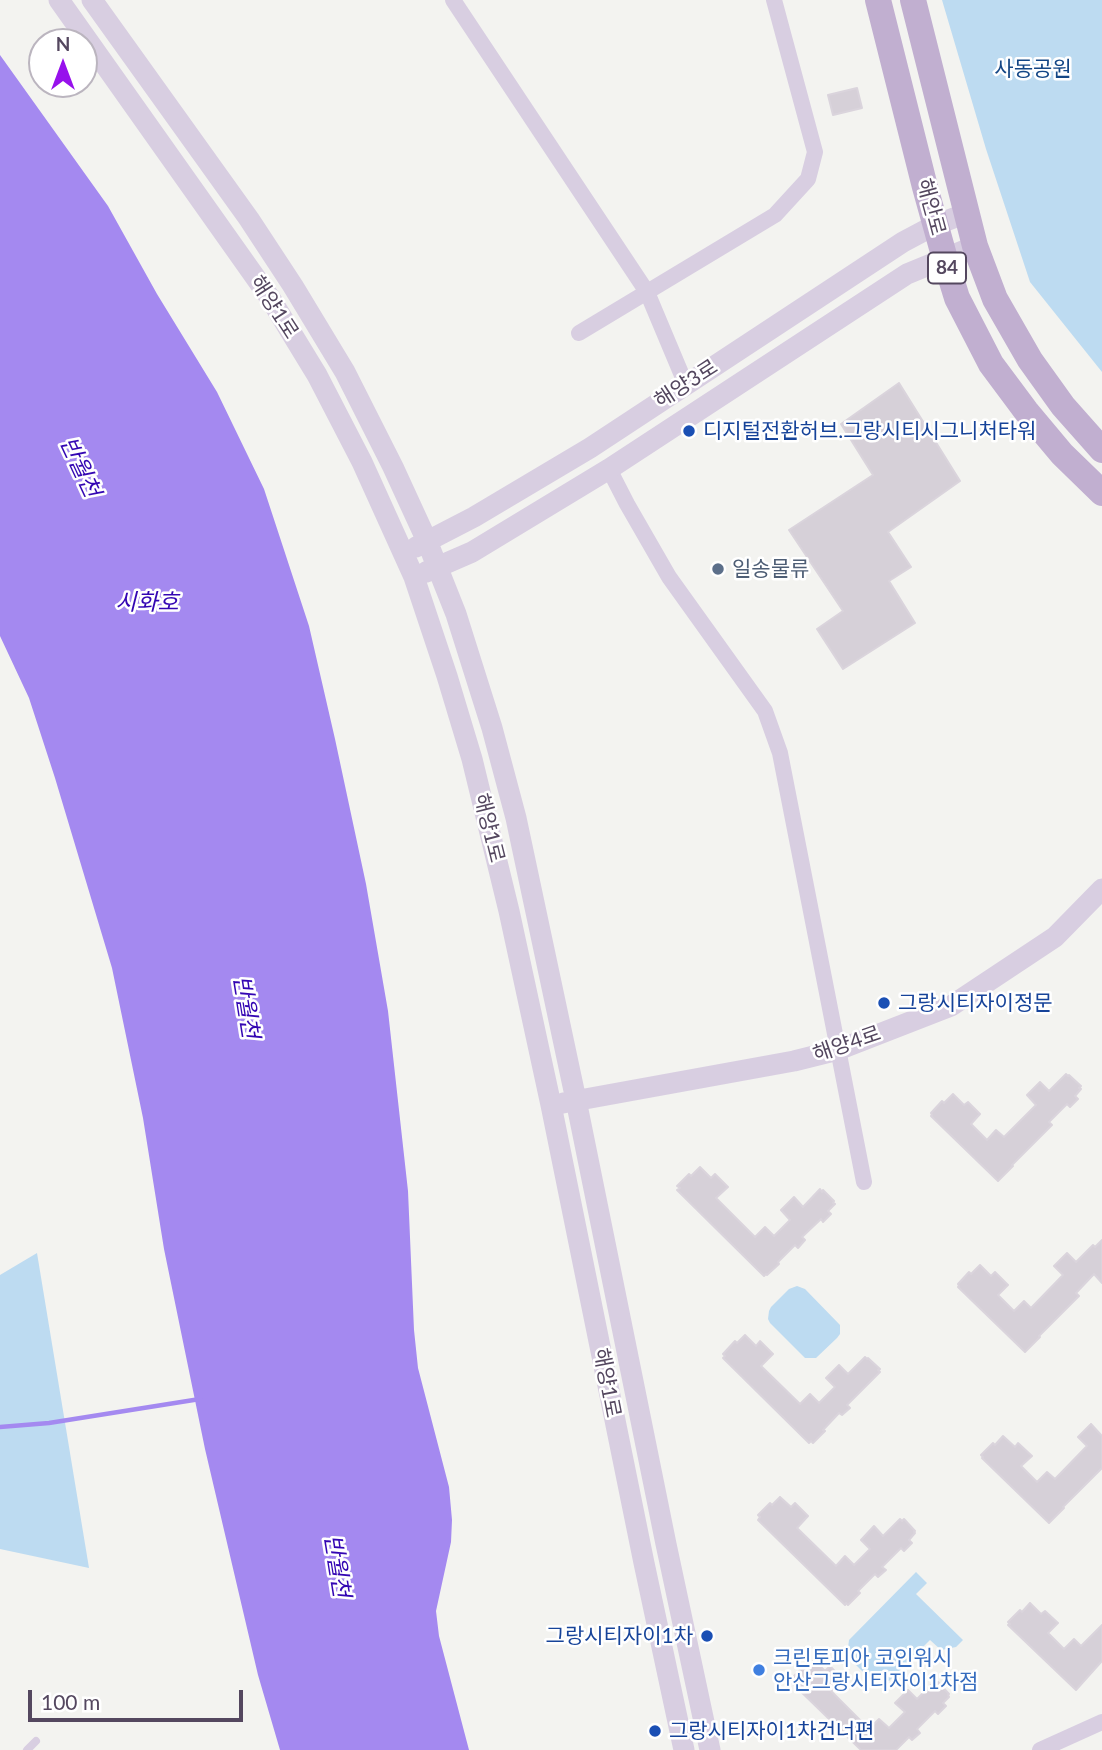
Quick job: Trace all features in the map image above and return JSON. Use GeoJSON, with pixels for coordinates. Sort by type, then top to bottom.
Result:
{"type":"FeatureCollection","features":[{"type":"Feature","properties":{"kind":"main road","name":"해안로"},"geometry":{"type":"LineString","coordinates":[[878,0],[944,259],[957,298],[991,364],[1062,454],[1102,493]]}},
{"type":"Feature","properties":{"kind":"main road","name":"해안로"},"geometry":{"type":"LineString","coordinates":[[913,0],[975,246],[995,299],[1030,360],[1063,406],[1102,450]]}},
{"type":"Feature","properties":{"kind":"street","name":"해양1로"},"geometry":{"type":"LineString","coordinates":[[59,0],[270,298],[328,397],[362,462],[414,578],[472,759],[512,924],[684,1750]]}},
{"type":"Feature","properties":{"kind":"street","name":"해양1로"},"geometry":{"type":"LineString","coordinates":[[92,0],[249,219],[345,372],[427,541],[456,614],[516,818],[710,1750]]}},
{"type":"Feature","properties":{"kind":"street"},"geometry":{"type":"LineString","coordinates":[[453,0],[647,292],[686,385]]}},
{"type":"Feature","properties":{"kind":"street"},"geometry":{"type":"LineString","coordinates":[[579,333],[775,215],[808,179],[814,152],[774,0]]}},
{"type":"Feature","properties":{"kind":"street","name":"해양3로"},"geometry":{"type":"LineString","coordinates":[[404,554],[474,517],[590,448],[903,242],[935,225],[967,213]]}},
{"type":"Feature","properties":{"kind":"street","name":"해양3로"},"geometry":{"type":"LineString","coordinates":[[414,578],[472,552],[609,469],[907,274],[975,246]]}},
{"type":"Feature","properties":{"kind":"street"},"geometry":{"type":"LineString","coordinates":[[609,469],[668,577],[765,711],[780,754],[864,1182]]}},
{"type":"Feature","properties":{"kind":"street","name":"해양4로"},"geometry":{"type":"LineString","coordinates":[[551,1105],[794,1061],[838,1050],[951,1006],[1055,937],[1102,889]]}},
{"type":"Feature","properties":{"kind":"street"},"geometry":{"type":"LineString","coordinates":[[1040,1750],[1102,1722]]}},
{"type":"Feature","properties":{"kind":"lane"},"geometry":{"type":"LineString","coordinates":[[27,1750],[36,1741]]}},
{"type":"Feature","properties":{"kind":"green space","name":"사동공원"},"geometry":{"type":"Polygon","coordinates":[[[942,0],[1102,0],[1102,372],[1030,282],[986,149],[942,0]]]}},
{"type":"Feature","properties":{"kind":"green space"},"geometry":{"type":"Polygon","coordinates":[[[37,1253],[89,1568],[0,1549],[0,1275],[37,1253]]]}},
{"type":"Feature","properties":{"kind":"green space"},"geometry":{"type":"Polygon","coordinates":[[[797,1286],[805,1289],[840,1325],[840,1334],[816,1358],[805,1358],[768,1319],[771,1307],[789,1289],[797,1286]]]}},
{"type":"Feature","properties":{"kind":"green space"},"geometry":{"type":"Polygon","coordinates":[[[916,1572],[927,1583],[916,1594],[963,1640],[956,1647],[941,1650],[930,1640],[889,1681],[873,1682],[847,1656],[849,1640],[916,1572]]]}},
{"type":"Feature","properties":{"kind":"water","name":"시화호"},"geometry":{"type":"Polygon","coordinates":[[[0,55],[28,94],[28,98],[31,98],[108,206],[157,294],[217,392],[264,489],[309,626],[366,884],[388,1011],[408,1191],[418,1368],[449,1487],[452,1520],[451,1542],[436,1611],[439,1636],[469,1750],[280,1750],[258,1675],[205,1449],[164,1249],[143,1118],[112,968],[29,698],[0,636],[0,55]]]}},
{"type":"Feature","properties":{"kind":"building"},"geometry":{"type":"Polygon","coordinates":[[[857,88],[862,108],[833,115],[828,95],[857,88]]]}},
{"type":"Feature","properties":{"kind":"building"},"geometry":{"type":"Polygon","coordinates":[[[899,383],[960,481],[888,532],[911,567],[889,581],[915,623],[843,669],[817,629],[843,611],[789,530],[873,475],[841,424],[899,383]]]}},
{"type":"Feature","properties":{"kind":"building"},"geometry":{"type":"Polygon","coordinates":[[[1066,1074],[1081,1086],[1075,1096],[1078,1099],[1070,1107],[1067,1104],[1049,1122],[1052,1125],[998,1181],[931,1116],[942,1101],[944,1103],[953,1094],[964,1105],[968,1102],[980,1114],[971,1124],[987,1140],[996,1130],[1004,1137],[1036,1105],[1027,1095],[1040,1082],[1049,1091],[1066,1074]]]}},
{"type":"Feature","properties":{"kind":"building"},"geometry":{"type":"Polygon","coordinates":[[[700,1167],[711,1178],[715,1174],[728,1187],[716,1198],[755,1237],[765,1227],[774,1236],[790,1220],[781,1210],[794,1197],[803,1207],[820,1189],[835,1204],[828,1211],[831,1214],[823,1222],[821,1219],[802,1237],[805,1240],[798,1248],[795,1245],[779,1264],[764,1276],[677,1190],[680,1188],[677,1186],[689,1174],[691,1176],[700,1167]]]}},
{"type":"Feature","properties":{"kind":"building"},"geometry":{"type":"Polygon","coordinates":[[[1102,1240],[1102,1283],[1094,1274],[1076,1293],[1079,1296],[1025,1352],[958,1287],[969,1272],[971,1274],[980,1265],[991,1276],[995,1272],[1008,1285],[998,1295],[1014,1311],[1024,1301],[1031,1308],[1063,1275],[1054,1266],[1067,1253],[1076,1262],[1102,1240]]]}},
{"type":"Feature","properties":{"kind":"building"},"geometry":{"type":"Polygon","coordinates":[[[745,1335],[756,1346],[760,1341],[773,1354],[761,1366],[800,1404],[810,1394],[819,1403],[835,1387],[826,1378],[839,1365],[848,1374],[865,1357],[880,1369],[880,1372],[847,1405],[850,1408],[842,1415],[839,1413],[813,1443],[809,1443],[723,1358],[723,1354],[735,1341],[737,1343],[745,1335]]]}},
{"type":"Feature","properties":{"kind":"building"},"geometry":{"type":"Polygon","coordinates":[[[1091,1424],[1102,1436],[1102,1468],[1049,1523],[981,1455],[1003,1436],[1015,1447],[1018,1443],[1032,1456],[1021,1466],[1037,1482],[1047,1472],[1055,1479],[1087,1446],[1078,1437],[1091,1424]]]}},
{"type":"Feature","properties":{"kind":"building"},"geometry":{"type":"Polygon","coordinates":[[[780,1497],[791,1507],[795,1503],[808,1516],[797,1528],[836,1566],[845,1556],[854,1565],[870,1549],[861,1540],[874,1526],[883,1536],[900,1519],[904,1519],[915,1531],[909,1540],[912,1543],[904,1551],[901,1548],[882,1567],[886,1570],[878,1577],[875,1574],[858,1591],[860,1593],[845,1605],[758,1520],[758,1515],[780,1497]]]}},
{"type":"Feature","properties":{"kind":"building"},"geometry":{"type":"Polygon","coordinates":[[[1030,1603],[1041,1614],[1045,1611],[1058,1623],[1048,1633],[1064,1649],[1074,1639],[1081,1646],[1102,1625],[1102,1661],[1076,1690],[1008,1625],[1020,1610],[1022,1612],[1030,1603]]]}},
{"type":"Feature","properties":{"kind":"building"},"geometry":{"type":"Polygon","coordinates":[[[814,1660],[825,1671],[830,1666],[842,1679],[831,1691],[869,1729],[879,1719],[889,1728],[905,1712],[895,1703],[908,1690],[917,1699],[934,1682],[938,1682],[949,1697],[943,1703],[946,1706],[938,1714],[935,1711],[917,1729],[920,1733],[912,1740],[909,1737],[896,1750],[861,1750],[792,1683],[792,1678],[814,1660]]]}},
{"type":"Feature","properties":{"kind":"waterway"},"geometry":{"type":"LineString","coordinates":[[0,1427],[49,1423],[200,1399]]}},
{"type":"Feature","properties":{"kind":"place","name":"디지털전환허브.그랑시티시그니처타워"},"geometry":{"type":"Point","coordinates":[689,431]}},
{"type":"Feature","properties":{"kind":"place","name":"일송물류"},"geometry":{"type":"Point","coordinates":[718,569]}},
{"type":"Feature","properties":{"kind":"place","name":"그랑시티자이정문"},"geometry":{"type":"Point","coordinates":[884,1003]}},
{"type":"Feature","properties":{"kind":"place","name":"그랑시티자이1차"},"geometry":{"type":"Point","coordinates":[707,1636]}},
{"type":"Feature","properties":{"kind":"place","name":"크린토피아 코인워시 안산그랑시티자이1차점"},"geometry":{"type":"Point","coordinates":[759,1670]}},
{"type":"Feature","properties":{"kind":"place","name":"그랑시티자이1차건너편"},"geometry":{"type":"Point","coordinates":[655,1731]}},
{"type":"Feature","properties":{"kind":"water label","name":"반월천"},"geometry":{"type":"Point","coordinates":[80,467]}},
{"type":"Feature","properties":{"kind":"water label","name":"반월천"},"geometry":{"type":"Point","coordinates":[246,1007]}},
{"type":"Feature","properties":{"kind":"water label","name":"반월천"},"geometry":{"type":"Point","coordinates":[337,1566]}}]}
